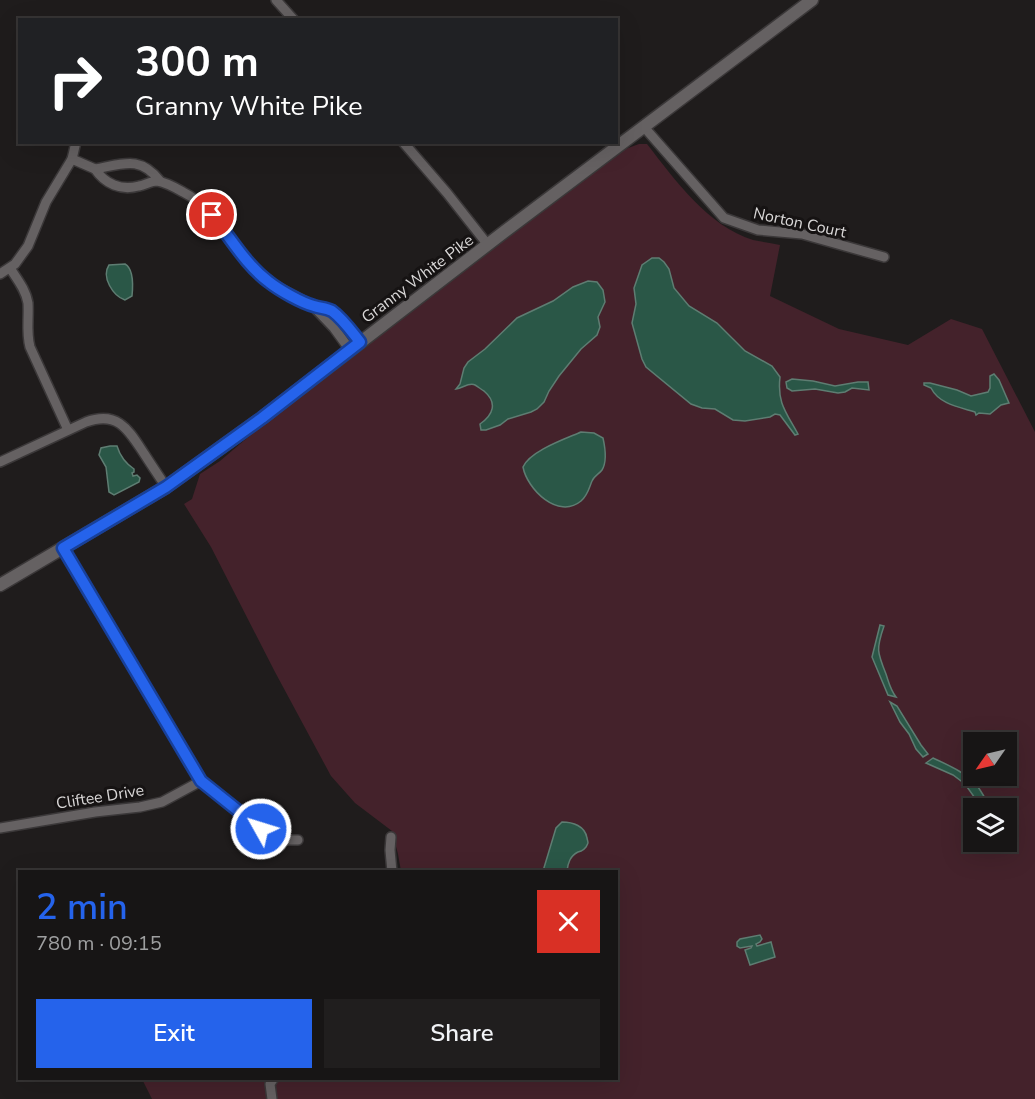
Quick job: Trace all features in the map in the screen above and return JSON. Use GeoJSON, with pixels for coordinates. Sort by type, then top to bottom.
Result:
{"type":"FeatureCollection","features":[{"type":"Feature","properties":{"kind":"main road","name":"Granny White Pike"},"geometry":{"type":"LineString","coordinates":[[0,585],[166,487],[262,418],[812,0]]}},
{"type":"Feature","properties":{"kind":"street"},"geometry":{"type":"LineString","coordinates":[[276,0],[292,18]]}},
{"type":"Feature","properties":{"kind":"street","name":"Norton Court"},"geometry":{"type":"LineString","coordinates":[[644,127],[724,218],[758,230],[802,234],[884,256]]}},
{"type":"Feature","properties":{"kind":"street"},"geometry":{"type":"LineString","coordinates":[[0,274],[21,257],[28,246],[46,202],[72,159],[76,144]]}},
{"type":"Feature","properties":{"kind":"street"},"geometry":{"type":"LineString","coordinates":[[405,144],[488,244]]}},
{"type":"Feature","properties":{"kind":"street"},"geometry":{"type":"LineString","coordinates":[[72,159],[95,169],[103,178],[118,187],[130,188],[160,182]]}},
{"type":"Feature","properties":{"kind":"street"},"geometry":{"type":"LineString","coordinates":[[95,169],[122,163],[134,163],[149,169],[160,182],[182,191],[203,206],[248,262],[268,281],[284,292],[314,306],[355,346]]}},
{"type":"Feature","properties":{"kind":"street"},"geometry":{"type":"LineString","coordinates":[[10,268],[27,299],[30,347],[68,430]]}},
{"type":"Feature","properties":{"kind":"street"},"geometry":{"type":"LineString","coordinates":[[0,462],[68,430],[97,419],[108,419],[119,422],[130,433],[166,487]]}},
{"type":"Feature","properties":{"kind":"street"},"geometry":{"type":"LineString","coordinates":[[63,548],[201,781],[261,829],[281,840],[298,840]]}},
{"type":"Feature","properties":{"kind":"street","name":"Cliftee Drive"},"geometry":{"type":"LineString","coordinates":[[0,828],[140,807],[162,801],[201,781]]}},
{"type":"Feature","properties":{"kind":"street"},"geometry":{"type":"LineString","coordinates":[[391,837],[392,870]]}},
{"type":"Feature","properties":{"kind":"street"},"geometry":{"type":"LineString","coordinates":[[272,1080],[270,1084],[272,1099]]}},
{"type":"Feature","properties":{"kind":"shaded area"},"geometry":{"type":"Polygon","coordinates":[[[639,144],[647,144],[694,200],[721,224],[753,240],[780,245],[770,296],[839,329],[908,345],[951,319],[982,329],[1035,432],[1035,1099],[152,1099],[142,1080],[618,1080],[618,870],[401,870],[392,831],[355,803],[331,776],[211,547],[184,504],[192,499],[200,474],[220,461],[327,373],[620,151],[639,144]]]}},
{"type":"Feature","properties":{"kind":"shaded area"},"geometry":{"type":"Polygon","coordinates":[[[652,258],[659,258],[664,262],[669,269],[674,288],[689,306],[717,323],[745,351],[772,366],[780,377],[779,386],[783,407],[798,434],[795,435],[780,415],[775,414],[745,421],[733,420],[715,409],[691,404],[646,367],[632,323],[636,304],[634,288],[642,265],[652,258]]]}},
{"type":"Feature","properties":{"kind":"shaded area"},"geometry":{"type":"Polygon","coordinates":[[[125,264],[130,270],[133,283],[132,296],[125,300],[116,295],[106,275],[109,265],[125,264]]]}},
{"type":"Feature","properties":{"kind":"shaded area"},"geometry":{"type":"Polygon","coordinates":[[[588,281],[597,282],[603,290],[605,302],[598,317],[600,327],[597,335],[581,349],[559,376],[544,402],[537,409],[508,419],[500,425],[481,430],[480,424],[488,417],[492,409],[488,395],[473,384],[456,389],[468,362],[517,318],[588,281]]]}},
{"type":"Feature","properties":{"kind":"shaded area"},"geometry":{"type":"Polygon","coordinates":[[[994,374],[1009,403],[1001,405],[990,414],[976,415],[975,412],[950,404],[924,385],[924,383],[930,383],[971,396],[988,392],[990,376],[994,374]]]}},
{"type":"Feature","properties":{"kind":"shaded area"},"geometry":{"type":"Polygon","coordinates":[[[792,379],[835,386],[868,382],[869,390],[852,388],[838,393],[815,389],[792,391],[787,388],[786,382],[792,379]]]}},
{"type":"Feature","properties":{"kind":"shaded area"},"geometry":{"type":"Polygon","coordinates":[[[581,432],[594,433],[603,438],[605,463],[581,501],[572,506],[563,507],[545,499],[537,492],[523,467],[540,451],[581,432]]]}},
{"type":"Feature","properties":{"kind":"shaded area"},"geometry":{"type":"Polygon","coordinates":[[[117,446],[123,459],[134,469],[133,476],[137,475],[140,478],[139,482],[114,495],[109,492],[106,467],[99,455],[101,448],[117,446]]]}},
{"type":"Feature","properties":{"kind":"shaded area"},"geometry":{"type":"Polygon","coordinates":[[[880,625],[884,626],[879,655],[896,697],[888,695],[872,657],[880,625]]]}},
{"type":"Feature","properties":{"kind":"shaded area"},"geometry":{"type":"Polygon","coordinates":[[[890,702],[897,706],[928,754],[923,757],[916,749],[890,702]]]}},
{"type":"Feature","properties":{"kind":"shaded area"},"geometry":{"type":"Polygon","coordinates":[[[933,758],[957,770],[963,774],[963,782],[953,775],[926,763],[933,758]]]}},
{"type":"Feature","properties":{"kind":"shaded area"},"geometry":{"type":"Polygon","coordinates":[[[966,786],[977,786],[985,798],[975,798],[966,786]]]}},
{"type":"Feature","properties":{"kind":"shaded area"},"geometry":{"type":"Polygon","coordinates":[[[562,822],[574,824],[584,830],[588,844],[571,858],[567,870],[543,870],[556,828],[562,822]]]}},
{"type":"Feature","properties":{"kind":"shaded area"},"geometry":{"type":"Polygon","coordinates":[[[760,935],[762,939],[756,944],[757,946],[771,942],[775,957],[750,965],[745,950],[752,946],[740,948],[737,942],[740,939],[760,935]]]}},
{"type":"Feature","properties":{"kind":"route"},"geometry":{"type":"LineString","coordinates":[[212,215],[252,267],[268,281],[284,292],[314,306],[332,311],[360,342],[262,418],[166,487],[63,548],[201,781],[261,829]]}}]}
